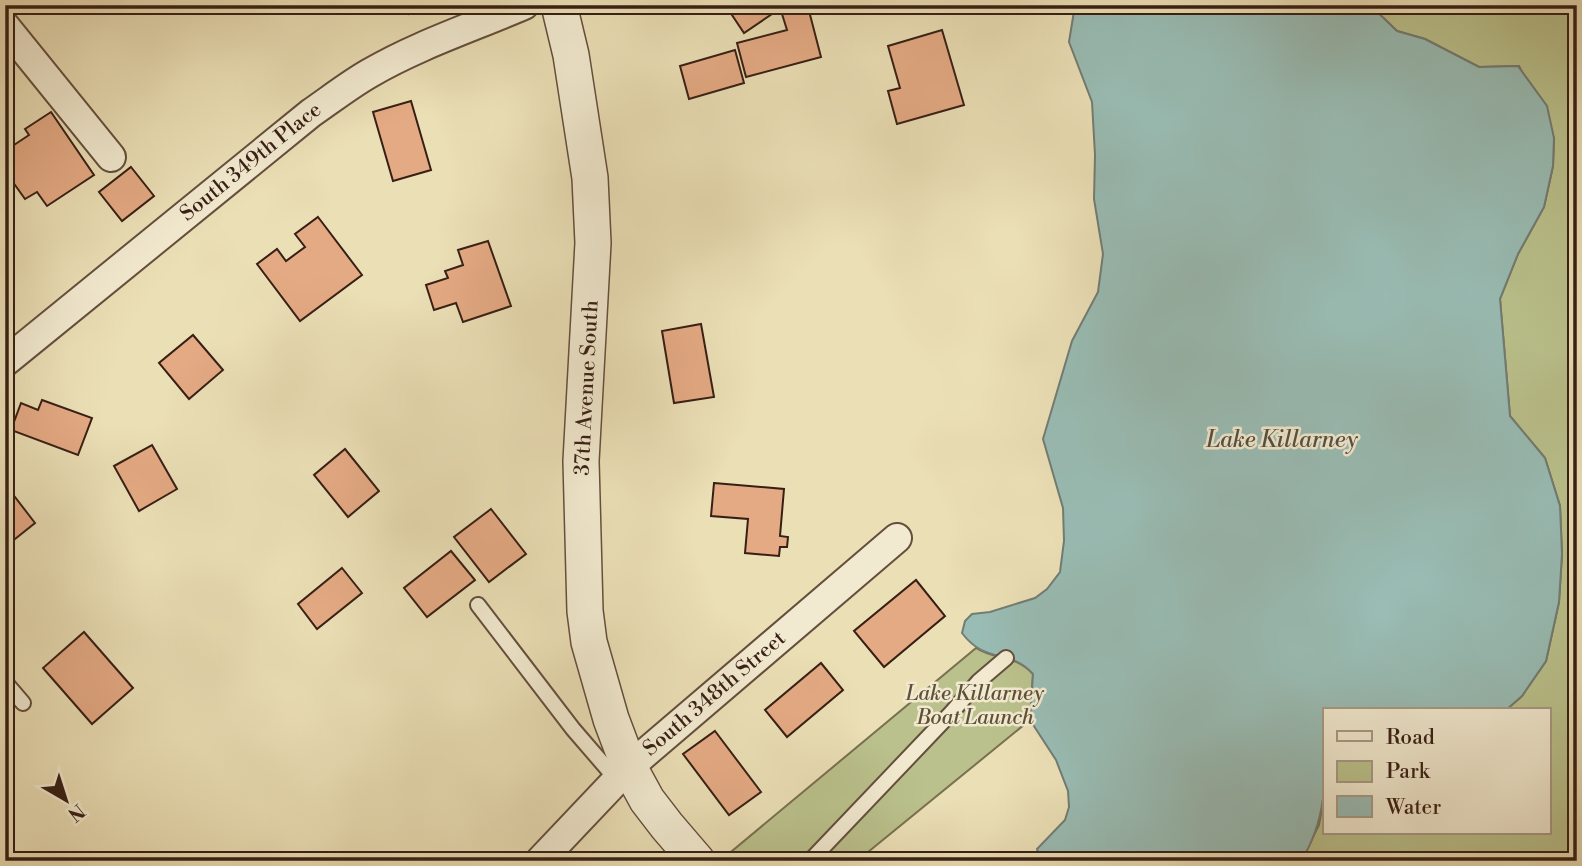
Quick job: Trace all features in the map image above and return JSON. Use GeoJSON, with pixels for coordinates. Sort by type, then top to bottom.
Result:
{"type":"FeatureCollection","features":[{"type":"Feature","properties":{"kind":"street","name":"South 349th Place"},"geometry":{"type":"LineString","coordinates":[[5,362],[311,113],[337,95],[369,73],[410,53],[524,5]]}},
{"type":"Feature","properties":{"kind":"street","name":"37th Avenue South"},"geometry":{"type":"LineString","coordinates":[[559,5],[590,178],[593,243],[581,461],[584,611],[623,774],[697,861]]}},
{"type":"Feature","properties":{"kind":"street"},"geometry":{"type":"LineString","coordinates":[[5,26],[111,157]]}},
{"type":"Feature","properties":{"kind":"street","name":"South 348th Street"},"geometry":{"type":"LineString","coordinates":[[548,859],[623,774],[898,538]]}},
{"type":"Feature","properties":{"kind":"lane"},"geometry":{"type":"LineString","coordinates":[[478,605],[573,729],[623,774]]}},
{"type":"Feature","properties":{"kind":"lane"},"geometry":{"type":"LineString","coordinates":[[810,861],[979,681],[1006,658]]}},
{"type":"Feature","properties":{"kind":"lane"},"geometry":{"type":"LineString","coordinates":[[5,682],[23,703]]}},
{"type":"Feature","properties":{"kind":"green space"},"geometry":{"type":"Polygon","coordinates":[[[1370,5],[1577,5],[1577,861],[1301,861],[1319,825],[1323,804],[1323,834],[1550,834],[1550,708],[1508,708],[1522,696],[1546,661],[1559,602],[1562,554],[1560,506],[1545,458],[1510,416],[1500,299],[1518,254],[1544,207],[1553,166],[1554,138],[1519,66],[1479,67],[1425,39],[1397,31],[1370,5]]]}},
{"type":"Feature","properties":{"kind":"green space","name":"Lake Killarney Boat Launch"},"geometry":{"type":"Polygon","coordinates":[[[976,648],[1019,663],[1033,674],[1030,720],[857,861],[720,861],[976,648]]]}},
{"type":"Feature","properties":{"kind":"water","name":"Lake Killarney"},"geometry":{"type":"Polygon","coordinates":[[[1075,5],[1370,5],[1397,31],[1425,39],[1479,67],[1518,66],[1547,106],[1554,138],[1553,166],[1544,207],[1518,254],[1500,299],[1510,416],[1545,458],[1560,506],[1562,554],[1559,602],[1546,661],[1522,696],[1508,708],[1323,708],[1322,806],[1311,843],[1301,861],[1041,861],[1037,849],[1065,820],[1069,807],[1068,791],[1056,760],[1030,720],[1033,674],[1016,661],[980,649],[962,633],[965,621],[972,614],[990,612],[1035,598],[1047,589],[1060,572],[1064,541],[1063,508],[1043,439],[1072,341],[1098,292],[1103,254],[1094,199],[1092,102],[1069,42],[1075,5]]]}},
{"type":"Feature","properties":{"kind":"building"},"geometry":{"type":"Polygon","coordinates":[[[407,5],[443,5],[409,14],[407,5]]]}},
{"type":"Feature","properties":{"kind":"building"},"geometry":{"type":"Polygon","coordinates":[[[766,5],[772,14],[744,33],[726,6],[766,5]]]}},
{"type":"Feature","properties":{"kind":"building"},"geometry":{"type":"Polygon","coordinates":[[[808,7],[821,57],[746,77],[737,43],[787,30],[782,14],[808,7]]]}},
{"type":"Feature","properties":{"kind":"building"},"geometry":{"type":"Polygon","coordinates":[[[942,30],[964,105],[897,124],[888,91],[900,88],[888,46],[942,30]]]}},
{"type":"Feature","properties":{"kind":"building"},"geometry":{"type":"Polygon","coordinates":[[[735,50],[744,83],[689,99],[680,66],[735,50]]]}},
{"type":"Feature","properties":{"kind":"building"},"geometry":{"type":"Polygon","coordinates":[[[411,101],[431,170],[393,181],[373,112],[411,101]]]}},
{"type":"Feature","properties":{"kind":"building"},"geometry":{"type":"Polygon","coordinates":[[[51,112],[94,175],[47,206],[37,192],[25,199],[5,171],[5,141],[9,138],[14,145],[29,135],[25,129],[51,112]]]}},
{"type":"Feature","properties":{"kind":"building"},"geometry":{"type":"Polygon","coordinates":[[[131,167],[154,196],[122,221],[99,192],[131,167]]]}},
{"type":"Feature","properties":{"kind":"building"},"geometry":{"type":"Polygon","coordinates":[[[318,217],[362,275],[300,321],[257,264],[277,249],[286,261],[305,247],[295,234],[318,217]]]}},
{"type":"Feature","properties":{"kind":"building"},"geometry":{"type":"Polygon","coordinates":[[[488,241],[511,306],[463,322],[456,303],[434,310],[426,285],[448,278],[445,271],[463,265],[458,250],[488,241]]]}},
{"type":"Feature","properties":{"kind":"building"},"geometry":{"type":"Polygon","coordinates":[[[701,324],[714,397],[674,403],[662,331],[701,324]]]}},
{"type":"Feature","properties":{"kind":"building"},"geometry":{"type":"Polygon","coordinates":[[[193,335],[223,370],[189,399],[159,363],[193,335]]]}},
{"type":"Feature","properties":{"kind":"building"},"geometry":{"type":"Polygon","coordinates":[[[42,400],[92,418],[78,455],[11,430],[21,403],[38,410],[42,400]]]}},
{"type":"Feature","properties":{"kind":"building"},"geometry":{"type":"Polygon","coordinates":[[[152,445],[177,489],[139,511],[114,466],[152,445]]]}},
{"type":"Feature","properties":{"kind":"building"},"geometry":{"type":"Polygon","coordinates":[[[345,449],[379,491],[348,517],[314,475],[345,449]]]}},
{"type":"Feature","properties":{"kind":"building"},"geometry":{"type":"Polygon","coordinates":[[[714,483],[784,489],[780,536],[788,537],[787,547],[780,547],[779,556],[745,553],[748,519],[711,516],[714,483]]]}},
{"type":"Feature","properties":{"kind":"building"},"geometry":{"type":"Polygon","coordinates":[[[5,484],[35,523],[5,547],[5,484]]]}},
{"type":"Feature","properties":{"kind":"building"},"geometry":{"type":"Polygon","coordinates":[[[491,509],[526,554],[489,582],[454,537],[491,509]]]}},
{"type":"Feature","properties":{"kind":"building"},"geometry":{"type":"Polygon","coordinates":[[[451,551],[475,580],[427,617],[404,588],[451,551]]]}},
{"type":"Feature","properties":{"kind":"building"},"geometry":{"type":"Polygon","coordinates":[[[342,568],[362,593],[317,629],[298,604],[342,568]]]}},
{"type":"Feature","properties":{"kind":"building"},"geometry":{"type":"Polygon","coordinates":[[[916,580],[945,616],[884,667],[854,631],[916,580]]]}},
{"type":"Feature","properties":{"kind":"building"},"geometry":{"type":"Polygon","coordinates":[[[84,632],[133,688],[92,724],[43,668],[84,632]]]}},
{"type":"Feature","properties":{"kind":"building"},"geometry":{"type":"Polygon","coordinates":[[[821,663],[843,690],[787,737],[765,710],[821,663]]]}},
{"type":"Feature","properties":{"kind":"building"},"geometry":{"type":"Polygon","coordinates":[[[715,731],[761,792],[729,815],[683,754],[715,731]]]}}]}
